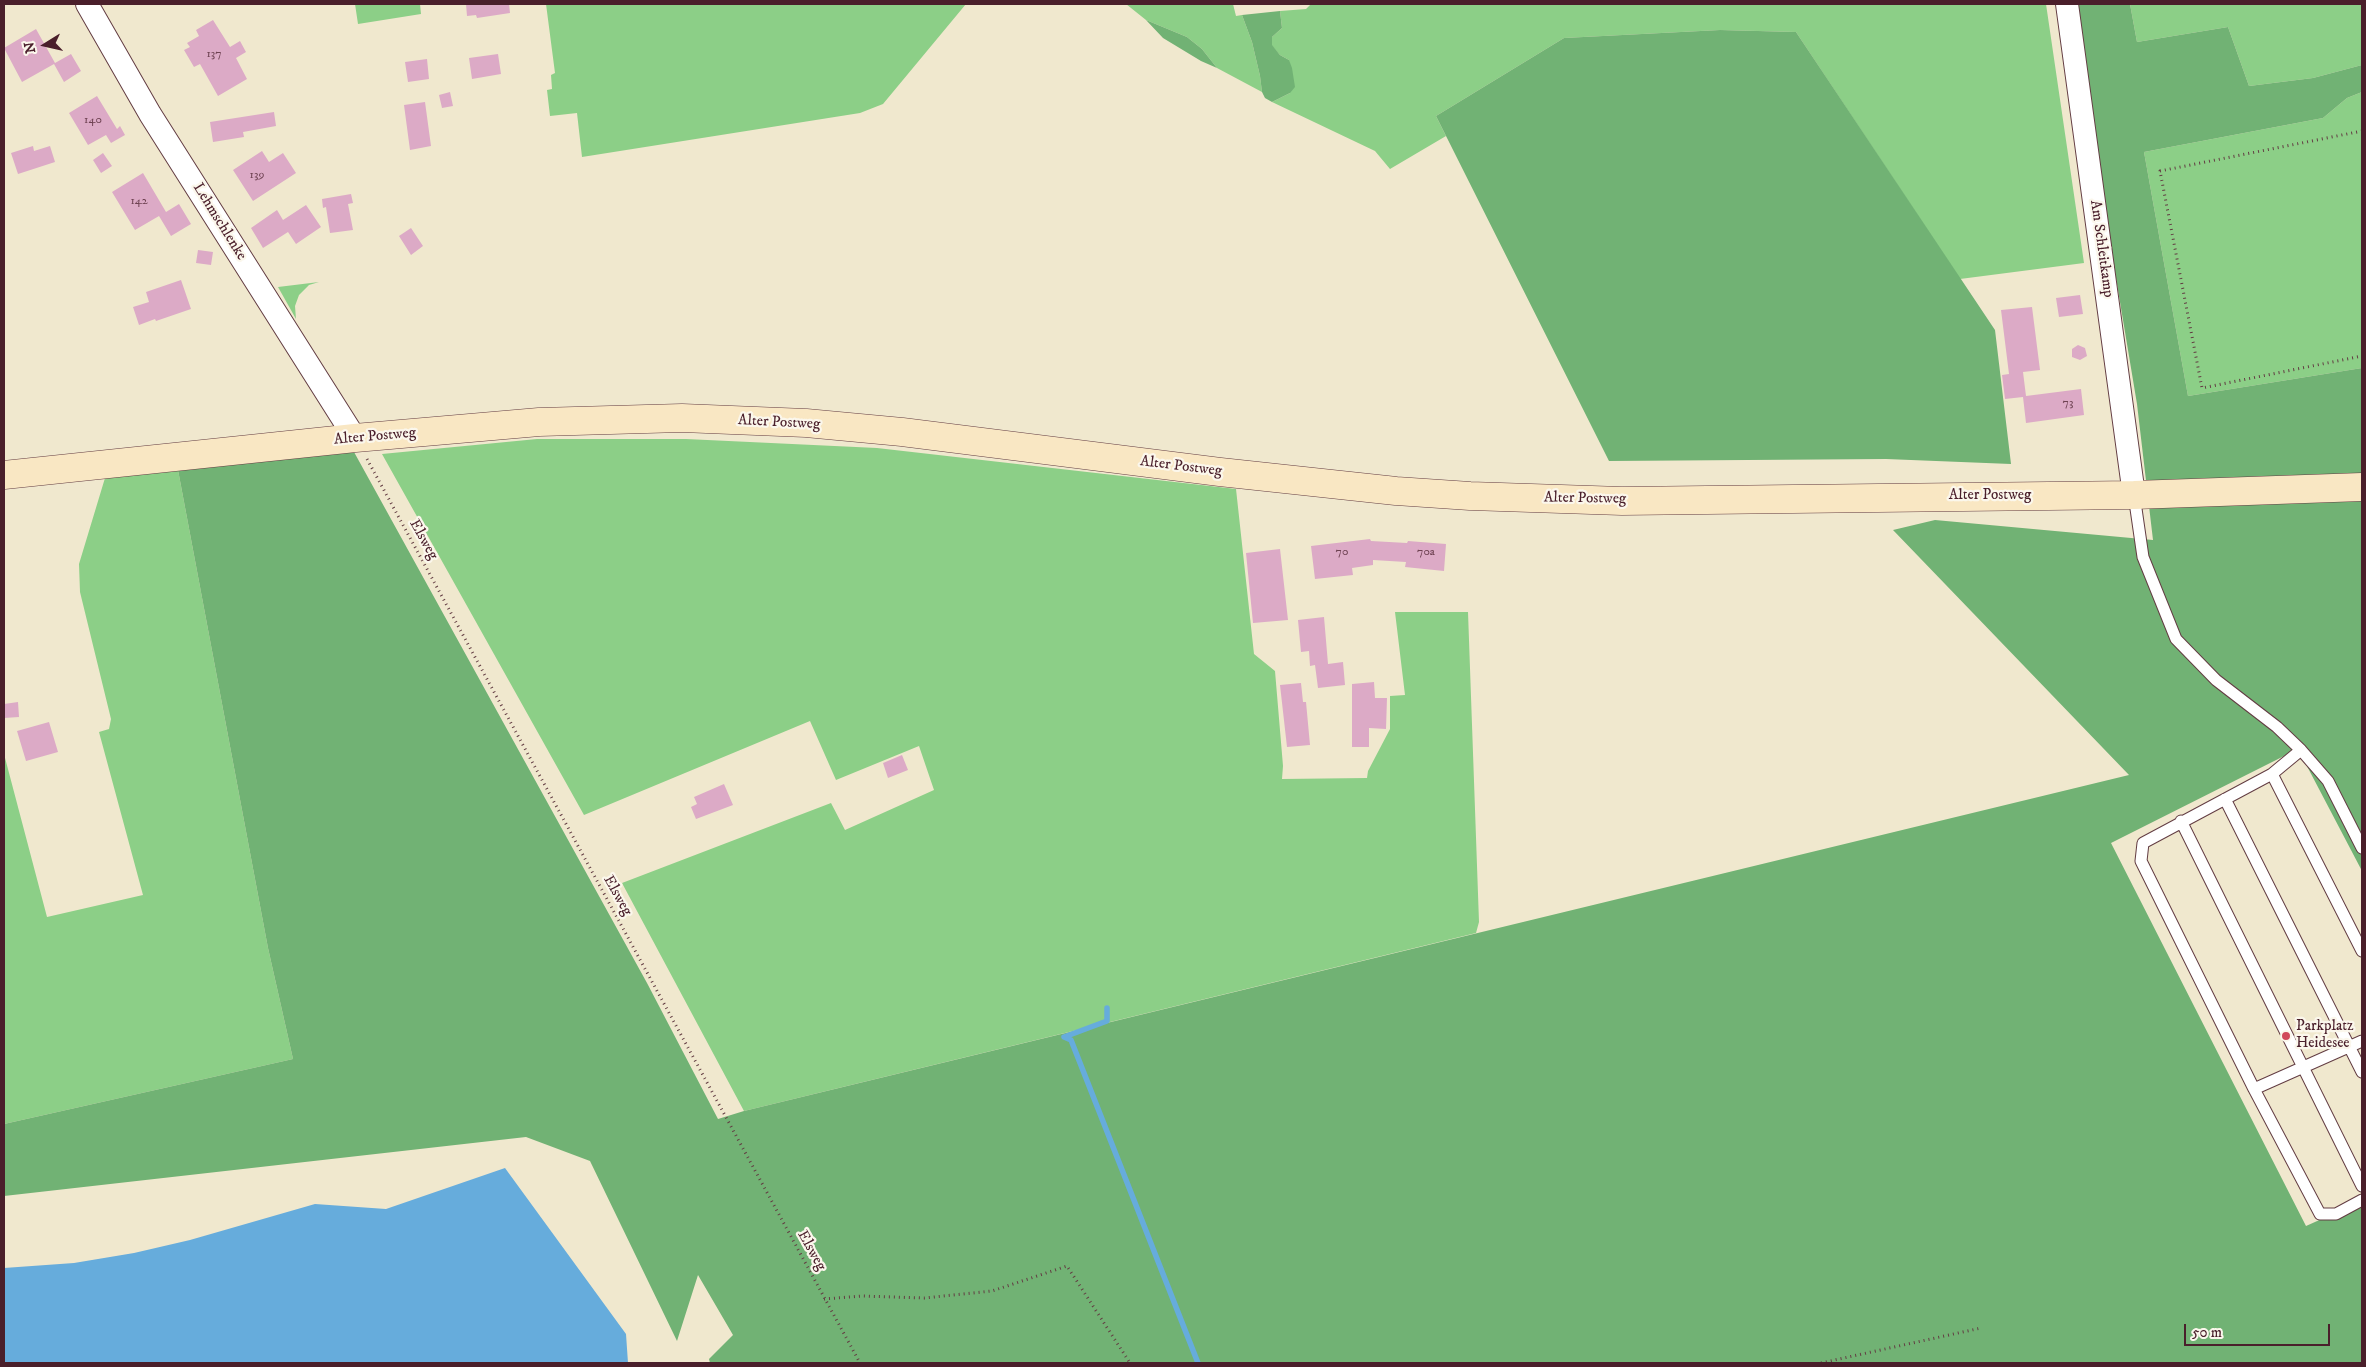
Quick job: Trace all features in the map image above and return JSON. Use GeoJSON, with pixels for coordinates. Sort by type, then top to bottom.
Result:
{"type":"FeatureCollection","features":[{"type":"Feature","properties":{"kind":"main road","name":"Alter Postweg"},"geometry":{"type":"LineString","coordinates":[[4,475],[356,438],[539,422],[714,419],[806,423],[902,432],[1396,492],[1470,496],[1622,501],[2134,494],[2362,487]]}},
{"type":"Feature","properties":{"kind":"street","name":"Lehmschlenke"},"geometry":{"type":"LineString","coordinates":[[87,4],[150,114],[356,438]]}},
{"type":"Feature","properties":{"kind":"street","name":"Am Schleitkamp"},"geometry":{"type":"LineString","coordinates":[[2067,4],[2134,494]]}},
{"type":"Feature","properties":{"kind":"lane"},"geometry":{"type":"LineString","coordinates":[[2134,494],[2142,557],[2176,639],[2216,680],[2277,727],[2301,750],[2328,781],[2362,848]]}},
{"type":"Feature","properties":{"kind":"lane"},"geometry":{"type":"LineString","coordinates":[[2301,750],[2272,774],[2143,843],[2141,861],[2254,1089],[2320,1214],[2336,1214],[2362,1200]]}},
{"type":"Feature","properties":{"kind":"lane"},"geometry":{"type":"LineString","coordinates":[[2272,774],[2362,951]]}},
{"type":"Feature","properties":{"kind":"lane"},"geometry":{"type":"LineString","coordinates":[[2225,799],[2362,1072]]}},
{"type":"Feature","properties":{"kind":"lane"},"geometry":{"type":"LineString","coordinates":[[2180,822],[2362,1186]]}},
{"type":"Feature","properties":{"kind":"lane"},"geometry":{"type":"LineString","coordinates":[[2254,1089],[2350,1048],[2362,1041]]}},
{"type":"Feature","properties":{"kind":"path"},"geometry":{"type":"LineString","coordinates":[[2362,131],[2160,171],[2202,388],[2362,356]]}},
{"type":"Feature","properties":{"kind":"path","name":"Elsweg"},"geometry":{"type":"LineString","coordinates":[[356,438],[860,1363]]}},
{"type":"Feature","properties":{"kind":"path"},"geometry":{"type":"LineString","coordinates":[[824,1299],[862,1296],[924,1298],[992,1291],[1067,1266],[1130,1363]]}},
{"type":"Feature","properties":{"kind":"path"},"geometry":{"type":"LineString","coordinates":[[1821,1363],[1981,1328]]}},
{"type":"Feature","properties":{"kind":"green space"},"geometry":{"type":"Polygon","coordinates":[[[355,4],[420,4],[421,14],[358,24],[355,4]]]}},
{"type":"Feature","properties":{"kind":"green space"},"geometry":{"type":"Polygon","coordinates":[[[546,4],[966,4],[883,104],[860,113],[582,157],[577,113],[550,116],[547,90],[552,89],[551,75],[555,73],[546,4]]]}},
{"type":"Feature","properties":{"kind":"green space"},"geometry":{"type":"Polygon","coordinates":[[[1126,4],[1233,4],[1236,16],[1242,15],[1252,42],[1262,92],[1217,68],[1202,49],[1187,37],[1146,20],[1126,4]]]}},
{"type":"Feature","properties":{"kind":"green space"},"geometry":{"type":"Polygon","coordinates":[[[1311,4],[2046,4],[2084,263],[1960,279],[1796,32],[1720,30],[1564,38],[1436,116],[1446,136],[1390,169],[1375,151],[1272,102],[1290,93],[1289,60],[1280,55],[1272,46],[1272,37],[1282,28],[1280,11],[1306,9],[1311,4]]]}},
{"type":"Feature","properties":{"kind":"green space"},"geometry":{"type":"Polygon","coordinates":[[[2077,4],[2130,4],[2137,42],[2228,27],[2249,86],[2313,78],[2362,65],[2362,92],[2347,98],[2323,118],[2144,152],[2188,396],[2362,368],[2362,871],[2298,749],[2111,843],[2306,1226],[2362,1201],[2362,1363],[710,1363],[709,1359],[733,1335],[698,1275],[677,1341],[590,1161],[526,1137],[4,1196],[4,1124],[293,1059],[268,948],[178,470],[354,452],[647,983],[718,1119],[744,1111],[2129,775],[1893,530],[1935,520],[2153,540],[2137,404],[2104,206],[2077,4]]]}},
{"type":"Feature","properties":{"kind":"green space"},"geometry":{"type":"Polygon","coordinates":[[[2130,4],[2362,4],[2362,65],[2313,78],[2249,86],[2228,27],[2137,42],[2130,4]]]}},
{"type":"Feature","properties":{"kind":"green space"},"geometry":{"type":"Polygon","coordinates":[[[1280,11],[1282,28],[1272,37],[1272,45],[1280,55],[1289,60],[1295,87],[1290,93],[1272,102],[1265,98],[1262,92],[1252,42],[1242,15],[1280,11]]]}},
{"type":"Feature","properties":{"kind":"green space"},"geometry":{"type":"Polygon","coordinates":[[[1146,20],[1187,37],[1202,49],[1217,68],[1201,61],[1163,38],[1146,20]]]}},
{"type":"Feature","properties":{"kind":"green space"},"geometry":{"type":"Polygon","coordinates":[[[1720,30],[1796,32],[1995,330],[2011,464],[1886,459],[1609,461],[1436,116],[1564,38],[1720,30]]]}},
{"type":"Feature","properties":{"kind":"green space"},"geometry":{"type":"Polygon","coordinates":[[[2362,92],[2362,368],[2188,396],[2144,152],[2323,118],[2347,98],[2362,92]]]}},
{"type":"Feature","properties":{"kind":"green space"},"geometry":{"type":"Polygon","coordinates":[[[319,282],[309,285],[299,295],[295,306],[296,319],[278,287],[319,282]]]}},
{"type":"Feature","properties":{"kind":"green space"},"geometry":{"type":"Polygon","coordinates":[[[537,439],[686,439],[877,448],[1236,489],[1254,654],[1275,671],[1283,766],[1282,779],[1367,778],[1368,771],[1390,729],[1390,696],[1405,695],[1395,612],[1468,612],[1479,922],[1476,933],[744,1111],[622,883],[831,803],[845,830],[934,790],[919,746],[836,780],[810,721],[584,815],[382,454],[537,439]]]}},
{"type":"Feature","properties":{"kind":"green space"},"geometry":{"type":"Polygon","coordinates":[[[178,470],[268,948],[293,1059],[4,1124],[4,754],[47,917],[143,895],[99,732],[109,729],[111,719],[80,592],[79,564],[105,478],[178,470]]]}},
{"type":"Feature","properties":{"kind":"water"},"geometry":{"type":"Polygon","coordinates":[[[505,1168],[626,1334],[628,1363],[4,1363],[4,1268],[74,1263],[134,1253],[190,1240],[315,1204],[386,1209],[505,1168]]]}},
{"type":"Feature","properties":{"kind":"building"},"geometry":{"type":"Polygon","coordinates":[[[466,4],[509,4],[510,13],[477,18],[476,15],[467,16],[466,4]]]}},
{"type":"Feature","properties":{"kind":"building"},"geometry":{"type":"Polygon","coordinates":[[[213,20],[230,47],[240,41],[246,52],[236,58],[247,79],[218,96],[200,64],[194,67],[184,50],[190,47],[187,43],[199,36],[196,30],[213,20]]]}},
{"type":"Feature","properties":{"kind":"building"},"geometry":{"type":"Polygon","coordinates":[[[36,29],[55,63],[71,54],[81,71],[64,82],[54,64],[22,82],[4,48],[36,29]]]}},
{"type":"Feature","properties":{"kind":"building"},"geometry":{"type":"Polygon","coordinates":[[[498,54],[501,74],[472,79],[469,58],[498,54]]]}},
{"type":"Feature","properties":{"kind":"building"},"geometry":{"type":"Polygon","coordinates":[[[427,59],[429,79],[408,82],[405,62],[427,59]]]}},
{"type":"Feature","properties":{"kind":"building"},"geometry":{"type":"Polygon","coordinates":[[[450,92],[453,106],[442,108],[439,95],[450,92]]]}},
{"type":"Feature","properties":{"kind":"building"},"geometry":{"type":"Polygon","coordinates":[[[97,96],[117,129],[120,126],[125,135],[111,143],[106,135],[88,145],[69,113],[97,96]]]}},
{"type":"Feature","properties":{"kind":"building"},"geometry":{"type":"Polygon","coordinates":[[[425,102],[431,146],[410,150],[404,105],[425,102]]]}},
{"type":"Feature","properties":{"kind":"building"},"geometry":{"type":"Polygon","coordinates":[[[274,112],[276,126],[243,132],[244,137],[213,142],[210,122],[274,112]]]}},
{"type":"Feature","properties":{"kind":"building"},"geometry":{"type":"Polygon","coordinates":[[[33,146],[34,151],[50,146],[55,162],[18,174],[11,153],[33,146]]]}},
{"type":"Feature","properties":{"kind":"building"},"geometry":{"type":"Polygon","coordinates":[[[262,151],[269,162],[283,153],[296,173],[253,201],[233,170],[262,151]]]}},
{"type":"Feature","properties":{"kind":"building"},"geometry":{"type":"Polygon","coordinates":[[[103,153],[112,166],[101,173],[93,160],[103,153]]]}},
{"type":"Feature","properties":{"kind":"building"},"geometry":{"type":"Polygon","coordinates":[[[143,173],[166,212],[179,204],[191,224],[171,236],[159,216],[135,230],[112,192],[143,173]]]}},
{"type":"Feature","properties":{"kind":"building"},"geometry":{"type":"Polygon","coordinates":[[[351,194],[353,203],[348,204],[353,230],[330,233],[326,207],[323,208],[322,199],[351,194]]]}},
{"type":"Feature","properties":{"kind":"building"},"geometry":{"type":"Polygon","coordinates":[[[306,205],[321,227],[296,244],[288,232],[263,248],[251,228],[277,210],[283,220],[306,205]]]}},
{"type":"Feature","properties":{"kind":"building"},"geometry":{"type":"Polygon","coordinates":[[[411,228],[423,246],[411,255],[399,236],[411,228]]]}},
{"type":"Feature","properties":{"kind":"building"},"geometry":{"type":"Polygon","coordinates":[[[198,250],[213,252],[211,265],[196,263],[198,250]]]}},
{"type":"Feature","properties":{"kind":"building"},"geometry":{"type":"Polygon","coordinates":[[[181,280],[191,309],[139,325],[133,307],[149,302],[146,292],[181,280]]]}},
{"type":"Feature","properties":{"kind":"building"},"geometry":{"type":"Polygon","coordinates":[[[2080,295],[2083,314],[2059,317],[2056,298],[2080,295]]]}},
{"type":"Feature","properties":{"kind":"building"},"geometry":{"type":"Polygon","coordinates":[[[2032,307],[2040,370],[2023,372],[2026,396],[2081,389],[2084,415],[2026,423],[2023,397],[2005,399],[2002,375],[2009,374],[2001,310],[2032,307]]]}},
{"type":"Feature","properties":{"kind":"building"},"geometry":{"type":"Polygon","coordinates":[[[2078,345],[2085,348],[2087,356],[2080,360],[2072,357],[2072,349],[2078,345]]]}},
{"type":"Feature","properties":{"kind":"building"},"geometry":{"type":"Polygon","coordinates":[[[1370,539],[1371,541],[1446,544],[1444,571],[1405,567],[1406,562],[1373,560],[1373,565],[1352,568],[1353,575],[1315,579],[1311,546],[1370,539]]]}},
{"type":"Feature","properties":{"kind":"building"},"geometry":{"type":"Polygon","coordinates":[[[1280,549],[1288,620],[1253,623],[1246,553],[1280,549]]]}},
{"type":"Feature","properties":{"kind":"building"},"geometry":{"type":"Polygon","coordinates":[[[1324,617],[1328,664],[1343,662],[1345,685],[1318,688],[1315,665],[1310,666],[1309,651],[1301,652],[1298,620],[1324,617]]]}},
{"type":"Feature","properties":{"kind":"building"},"geometry":{"type":"Polygon","coordinates":[[[1374,682],[1375,698],[1387,698],[1386,729],[1369,728],[1369,747],[1352,747],[1352,684],[1374,682]]]}},
{"type":"Feature","properties":{"kind":"building"},"geometry":{"type":"Polygon","coordinates":[[[1301,683],[1303,702],[1306,702],[1310,745],[1287,747],[1280,685],[1301,683]]]}},
{"type":"Feature","properties":{"kind":"building"},"geometry":{"type":"Polygon","coordinates":[[[18,702],[19,717],[4,718],[4,704],[18,702]]]}},
{"type":"Feature","properties":{"kind":"building"},"geometry":{"type":"Polygon","coordinates":[[[49,722],[58,752],[26,761],[17,731],[49,722]]]}},
{"type":"Feature","properties":{"kind":"building"},"geometry":{"type":"Polygon","coordinates":[[[902,755],[908,770],[888,778],[883,763],[902,755]]]}},
{"type":"Feature","properties":{"kind":"building"},"geometry":{"type":"Polygon","coordinates":[[[724,784],[733,805],[696,819],[691,807],[697,804],[694,797],[724,784]]]}},
{"type":"Feature","properties":{"kind":"waterway"},"geometry":{"type":"LineString","coordinates":[[1107,1008],[1107,1021],[1064,1037],[1071,1040],[1198,1363]]}},
{"type":"Feature","properties":{"kind":"place","name":"Parkplatz Heidesee"},"geometry":{"type":"Point","coordinates":[2286,1036]}}]}
